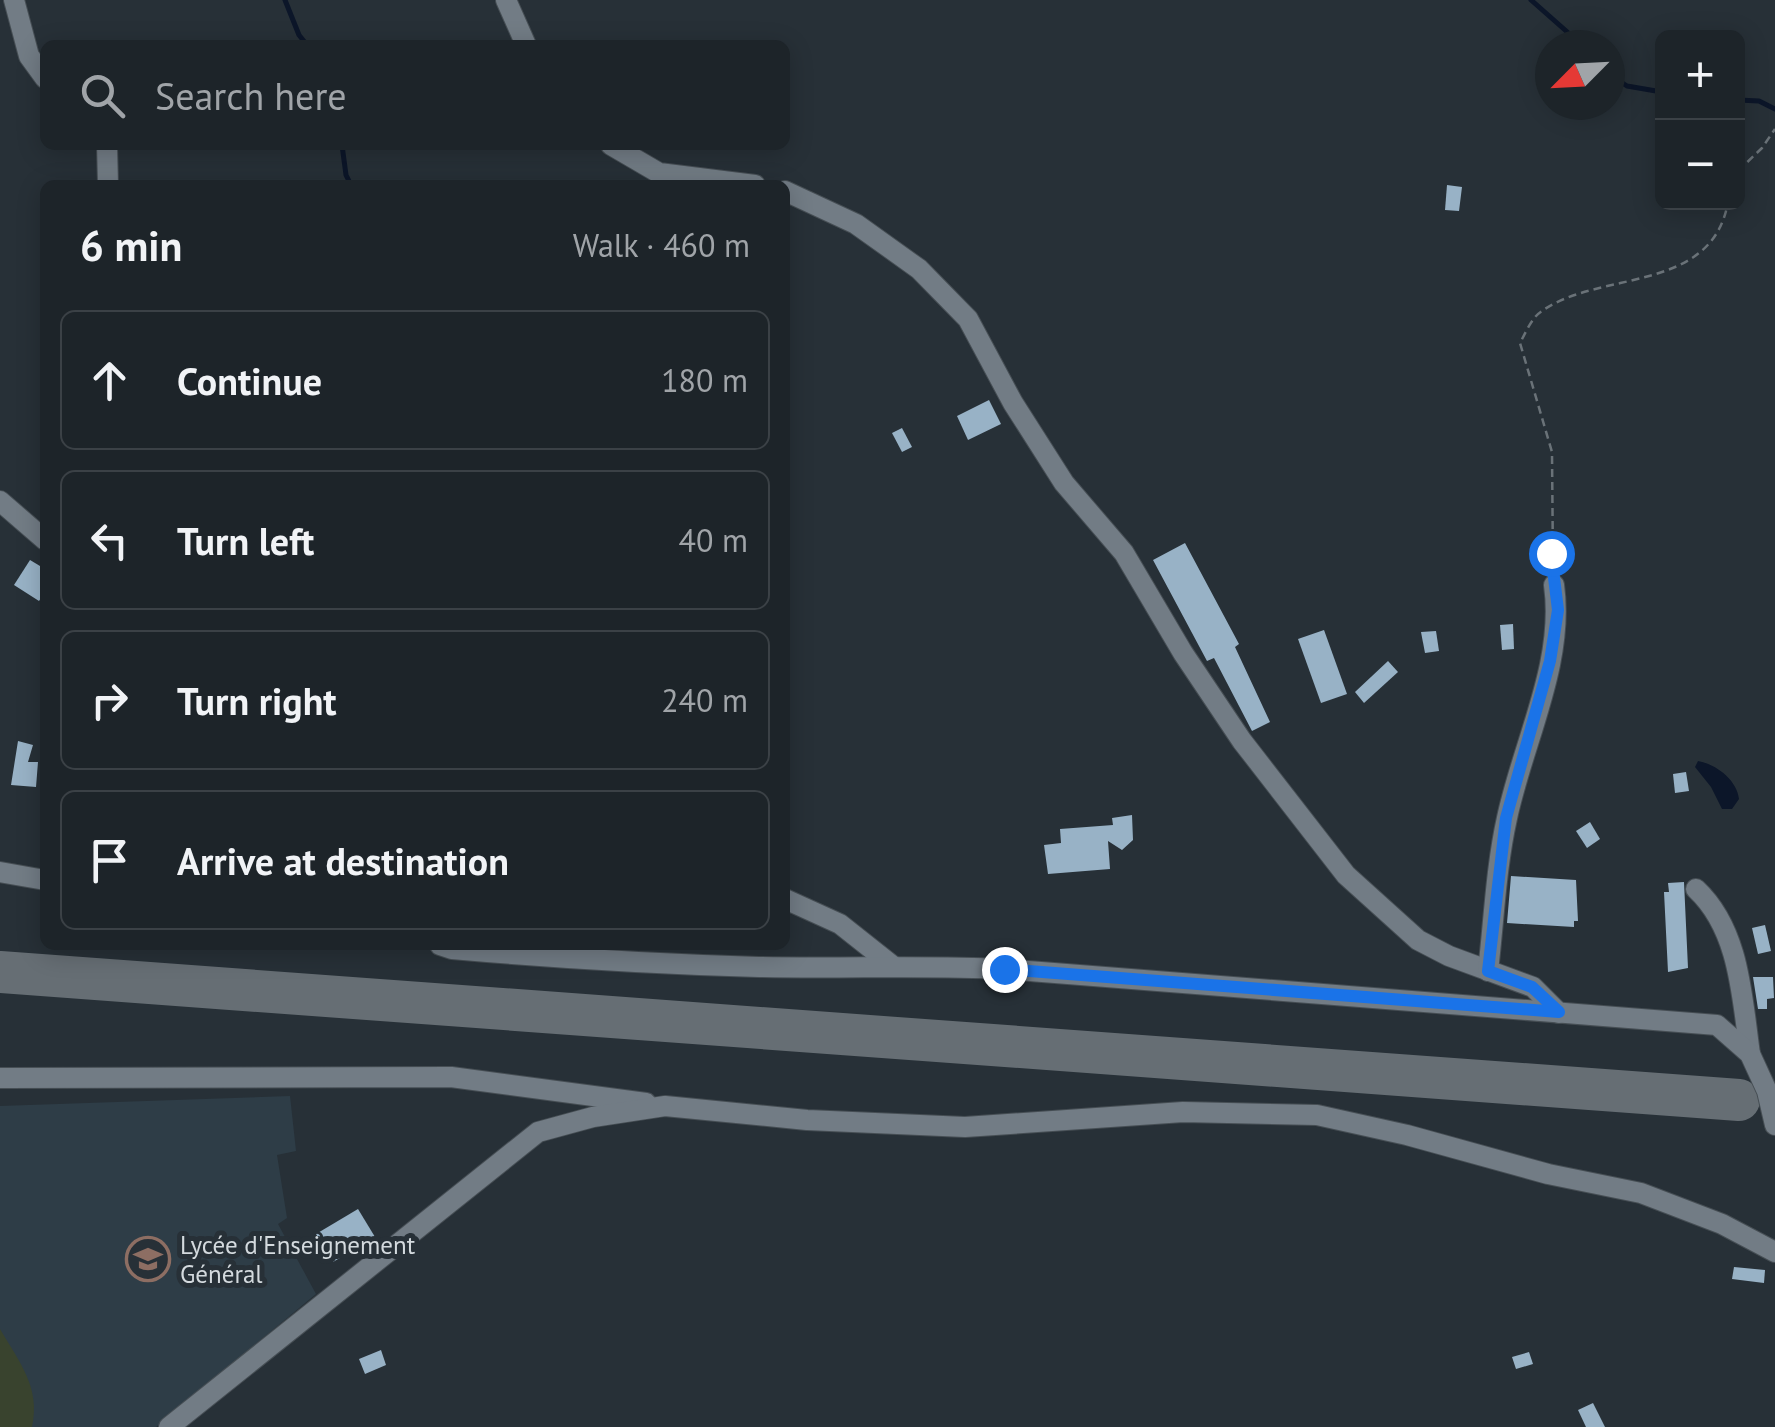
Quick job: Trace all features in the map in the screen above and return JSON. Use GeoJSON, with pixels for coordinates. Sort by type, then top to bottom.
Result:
{"type":"FeatureCollection","features":[{"type":"Feature","properties":{"kind":"street"},"geometry":{"type":"LineString","coordinates":[[506,0],[524,40]]}},
{"type":"Feature","properties":{"kind":"street"},"geometry":{"type":"LineString","coordinates":[[21,2],[30,56],[40,71]]}},
{"type":"Feature","properties":{"kind":"street"},"geometry":{"type":"LineString","coordinates":[[107,150],[108,180]]}},
{"type":"Feature","properties":{"kind":"street"},"geometry":{"type":"LineString","coordinates":[[620,150],[659,173],[714,180]]}},
{"type":"Feature","properties":{"kind":"street"},"geometry":{"type":"LineString","coordinates":[[790,193],[856,224],[919,269],[968,319],[1013,402],[1064,483],[1124,553],[1183,654],[1287,802],[1346,874],[1418,940],[1532,987],[1559,1012]]}},
{"type":"Feature","properties":{"kind":"street"},"geometry":{"type":"LineString","coordinates":[[0,502],[40,536]]}},
{"type":"Feature","properties":{"kind":"street"},"geometry":{"type":"LineString","coordinates":[[1488,971],[1506,818],[1550,661],[1558,610],[1554,584]]}},
{"type":"Feature","properties":{"kind":"street"},"geometry":{"type":"LineString","coordinates":[[0,872],[40,879]]}},
{"type":"Feature","properties":{"kind":"street"},"geometry":{"type":"LineString","coordinates":[[1696,889],[1710,902],[1737,962],[1750,1054],[1775,1125]]}},
{"type":"Feature","properties":{"kind":"street"},"geometry":{"type":"LineString","coordinates":[[790,901],[840,924],[894,966]]}},
{"type":"Feature","properties":{"kind":"street"},"geometry":{"type":"LineString","coordinates":[[464,950],[579,960],[762,967],[1004,969],[1559,1012],[1717,1026],[1750,1054]]}},
{"type":"Feature","properties":{"kind":"street"},"geometry":{"type":"LineString","coordinates":[[0,1078],[451,1078],[807,1120],[965,1128],[1183,1112],[1317,1115],[1548,1174],[1642,1193],[1722,1224],[1775,1252]]}},
{"type":"Feature","properties":{"kind":"street"},"geometry":{"type":"LineString","coordinates":[[169,1427],[538,1132],[593,1117],[666,1106]]}},
{"type":"Feature","properties":{"kind":"path"},"geometry":{"type":"LineString","coordinates":[[1745,163],[1775,129]]}},
{"type":"Feature","properties":{"kind":"path"},"geometry":{"type":"LineString","coordinates":[[1554,584],[1552,452],[1520,343],[1538,312],[1571,295],[1651,278],[1701,252],[1726,218],[1727,210]]}},
{"type":"Feature","properties":{"kind":"shaded area","name":"Lycée d'Enseignement Général"},"geometry":{"type":"Polygon","coordinates":[[[290,1096],[296,1151],[277,1155],[287,1218],[278,1224],[316,1294],[156,1427],[0,1427],[0,1106],[290,1096]]]}},
{"type":"Feature","properties":{"kind":"green space"},"geometry":{"type":"Polygon","coordinates":[[[0,1329],[31,1387],[32,1427],[0,1427],[0,1329]]]}},
{"type":"Feature","properties":{"kind":"water"},"geometry":{"type":"Polygon","coordinates":[[[1698,761],[1730,779],[1739,799],[1732,809],[1722,809],[1695,767],[1698,761]]]}},
{"type":"Feature","properties":{"kind":"building"},"geometry":{"type":"Polygon","coordinates":[[[1447,185],[1462,187],[1459,211],[1445,210],[1447,185]]]}},
{"type":"Feature","properties":{"kind":"building"},"geometry":{"type":"Polygon","coordinates":[[[989,400],[1001,424],[968,440],[957,416],[989,400]]]}},
{"type":"Feature","properties":{"kind":"building"},"geometry":{"type":"Polygon","coordinates":[[[902,428],[912,447],[902,452],[892,433],[902,428]]]}},
{"type":"Feature","properties":{"kind":"building"},"geometry":{"type":"Polygon","coordinates":[[[1185,543],[1239,644],[1235,647],[1270,722],[1252,731],[1214,658],[1207,661],[1153,560],[1185,543]]]}},
{"type":"Feature","properties":{"kind":"building"},"geometry":{"type":"Polygon","coordinates":[[[30,560],[40,566],[39,601],[14,585],[30,560]]]}},
{"type":"Feature","properties":{"kind":"building"},"geometry":{"type":"Polygon","coordinates":[[[1513,624],[1514,649],[1502,650],[1500,625],[1513,624]]]}},
{"type":"Feature","properties":{"kind":"building"},"geometry":{"type":"Polygon","coordinates":[[[1324,630],[1347,694],[1321,703],[1298,639],[1324,630]]]}},
{"type":"Feature","properties":{"kind":"building"},"geometry":{"type":"Polygon","coordinates":[[[1436,631],[1439,651],[1425,653],[1421,632],[1436,631]]]}},
{"type":"Feature","properties":{"kind":"building"},"geometry":{"type":"Polygon","coordinates":[[[1388,661],[1398,672],[1364,703],[1355,692],[1388,661]]]}},
{"type":"Feature","properties":{"kind":"building"},"geometry":{"type":"Polygon","coordinates":[[[18,741],[33,745],[28,762],[38,762],[36,787],[11,785],[18,741]]]}},
{"type":"Feature","properties":{"kind":"building"},"geometry":{"type":"Polygon","coordinates":[[[1686,772],[1689,791],[1675,793],[1673,774],[1686,772]]]}},
{"type":"Feature","properties":{"kind":"building"},"geometry":{"type":"Polygon","coordinates":[[[1132,815],[1133,840],[1122,850],[1108,841],[1110,869],[1048,874],[1044,845],[1061,843],[1060,829],[1113,825],[1112,818],[1132,815]]]}},
{"type":"Feature","properties":{"kind":"building"},"geometry":{"type":"Polygon","coordinates":[[[1590,822],[1600,839],[1587,848],[1576,831],[1590,822]]]}},
{"type":"Feature","properties":{"kind":"building"},"geometry":{"type":"Polygon","coordinates":[[[1511,876],[1576,880],[1578,921],[1574,921],[1574,927],[1507,923],[1511,876]]]}},
{"type":"Feature","properties":{"kind":"building"},"geometry":{"type":"Polygon","coordinates":[[[1684,882],[1688,968],[1668,972],[1664,892],[1669,892],[1668,883],[1684,882]]]}},
{"type":"Feature","properties":{"kind":"building"},"geometry":{"type":"Polygon","coordinates":[[[1765,925],[1771,951],[1758,954],[1752,928],[1765,925]]]}},
{"type":"Feature","properties":{"kind":"building"},"geometry":{"type":"Polygon","coordinates":[[[1753,977],[1773,977],[1774,998],[1767,999],[1767,1009],[1758,1009],[1753,977]]]}},
{"type":"Feature","properties":{"kind":"building"},"geometry":{"type":"Polygon","coordinates":[[[358,1209],[375,1237],[333,1262],[316,1234],[358,1209]]]}},
{"type":"Feature","properties":{"kind":"building"},"geometry":{"type":"Polygon","coordinates":[[[1734,1267],[1765,1270],[1764,1283],[1732,1279],[1734,1267]]]}},
{"type":"Feature","properties":{"kind":"building"},"geometry":{"type":"Polygon","coordinates":[[[381,1350],[386,1365],[365,1374],[359,1359],[381,1350]]]}},
{"type":"Feature","properties":{"kind":"building"},"geometry":{"type":"Polygon","coordinates":[[[1529,1352],[1533,1364],[1516,1369],[1512,1357],[1529,1352]]]}},
{"type":"Feature","properties":{"kind":"building"},"geometry":{"type":"Polygon","coordinates":[[[1593,1403],[1605,1427],[1586,1427],[1578,1410],[1593,1403]]]}},
{"type":"Feature","properties":{"kind":"waterway"},"geometry":{"type":"LineString","coordinates":[[285,0],[303,40]]}},
{"type":"Feature","properties":{"kind":"waterway"},"geometry":{"type":"LineString","coordinates":[[1531,0],[1565,30]]}},
{"type":"Feature","properties":{"kind":"waterway"},"geometry":{"type":"LineString","coordinates":[[1625,85],[1655,91]]}},
{"type":"Feature","properties":{"kind":"waterway"},"geometry":{"type":"LineString","coordinates":[[1745,100],[1759,101],[1775,109]]}},
{"type":"Feature","properties":{"kind":"waterway"},"geometry":{"type":"LineString","coordinates":[[343,150],[348,180]]}},
{"type":"Feature","properties":{"kind":"taxiway"},"geometry":{"type":"LineString","coordinates":[[0,972],[1739,1100]]}},
{"type":"Feature","properties":{"kind":"place","name":"Lycée d'Enseignement Général"},"geometry":{"type":"Point","coordinates":[148,1259]}},
{"type":"Feature","properties":{"kind":"route"},"geometry":{"type":"LineString","coordinates":[[1004,969],[1559,1012],[1532,987],[1488,971],[1506,818],[1550,661],[1558,610],[1551,553]]}}]}
